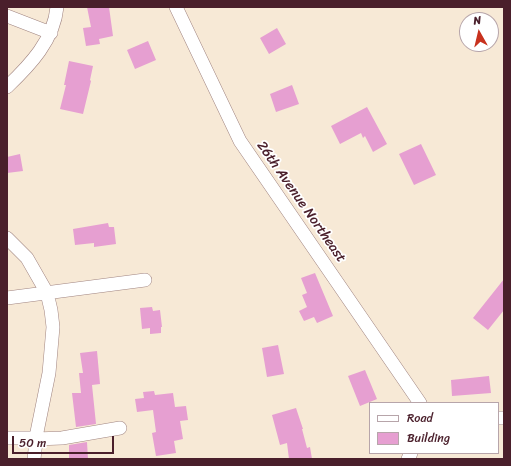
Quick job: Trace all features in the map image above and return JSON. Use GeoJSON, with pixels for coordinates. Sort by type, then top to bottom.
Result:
{"type":"FeatureCollection","features":[{"type":"Feature","properties":{"kind":"street"},"geometry":{"type":"LineString","coordinates":[[7,87],[30,64],[51,33],[57,7]]}},
{"type":"Feature","properties":{"kind":"street","name":"26th Avenue Northeast"},"geometry":{"type":"LineString","coordinates":[[176,7],[240,141],[419,402]]}},
{"type":"Feature","properties":{"kind":"street"},"geometry":{"type":"LineString","coordinates":[[7,16],[51,33]]}},
{"type":"Feature","properties":{"kind":"street"},"geometry":{"type":"LineString","coordinates":[[7,238],[27,258],[47,293],[52,310],[53,327],[49,373],[36,438],[34,459]]}},
{"type":"Feature","properties":{"kind":"street"},"geometry":{"type":"LineString","coordinates":[[7,298],[145,280]]}},
{"type":"Feature","properties":{"kind":"street"},"geometry":{"type":"LineString","coordinates":[[7,438],[62,438],[120,428]]}},
{"type":"Feature","properties":{"kind":"building"},"geometry":{"type":"Polygon","coordinates":[[[87,7],[109,7],[113,36],[99,39],[100,44],[86,46],[83,28],[91,27],[87,7]]]}},
{"type":"Feature","properties":{"kind":"building"},"geometry":{"type":"Polygon","coordinates":[[[277,28],[286,44],[269,54],[260,38],[277,28]]]}},
{"type":"Feature","properties":{"kind":"building"},"geometry":{"type":"Polygon","coordinates":[[[148,41],[156,60],[135,69],[127,50],[148,41]]]}},
{"type":"Feature","properties":{"kind":"building"},"geometry":{"type":"Polygon","coordinates":[[[69,61],[93,66],[83,114],[60,109],[66,85],[64,85],[69,61]]]}},
{"type":"Feature","properties":{"kind":"building"},"geometry":{"type":"Polygon","coordinates":[[[292,85],[299,104],[276,112],[270,94],[292,85]]]}},
{"type":"Feature","properties":{"kind":"building"},"geometry":{"type":"Polygon","coordinates":[[[367,107],[387,144],[373,152],[365,136],[363,138],[361,133],[340,144],[331,126],[367,107]]]}},
{"type":"Feature","properties":{"kind":"building"},"geometry":{"type":"Polygon","coordinates":[[[421,144],[436,175],[414,185],[399,154],[421,144]]]}},
{"type":"Feature","properties":{"kind":"building"},"geometry":{"type":"Polygon","coordinates":[[[20,154],[23,171],[7,173],[7,157],[20,154]]]}},
{"type":"Feature","properties":{"kind":"building"},"geometry":{"type":"Polygon","coordinates":[[[108,223],[109,227],[114,227],[116,244],[94,247],[94,243],[75,245],[73,229],[108,223]]]}},
{"type":"Feature","properties":{"kind":"building"},"geometry":{"type":"Polygon","coordinates":[[[315,273],[333,316],[317,323],[314,317],[304,321],[299,311],[307,307],[302,295],[307,293],[301,278],[315,273]]]}},
{"type":"Feature","properties":{"kind":"building"},"geometry":{"type":"Polygon","coordinates":[[[504,279],[504,310],[488,330],[473,318],[504,279]]]}},
{"type":"Feature","properties":{"kind":"building"},"geometry":{"type":"Polygon","coordinates":[[[152,307],[153,311],[160,310],[162,327],[161,333],[150,334],[150,328],[142,329],[140,308],[152,307]]]}},
{"type":"Feature","properties":{"kind":"building"},"geometry":{"type":"Polygon","coordinates":[[[278,345],[284,374],[267,377],[262,348],[278,345]]]}},
{"type":"Feature","properties":{"kind":"building"},"geometry":{"type":"Polygon","coordinates":[[[97,351],[100,384],[92,385],[96,424],[76,427],[72,393],[81,393],[79,373],[83,373],[80,353],[97,351]]]}},
{"type":"Feature","properties":{"kind":"building"},"geometry":{"type":"Polygon","coordinates":[[[365,370],[377,399],[360,406],[348,376],[365,370]]]}},
{"type":"Feature","properties":{"kind":"building"},"geometry":{"type":"Polygon","coordinates":[[[489,376],[491,393],[452,396],[451,380],[489,376]]]}},
{"type":"Feature","properties":{"kind":"building"},"geometry":{"type":"Polygon","coordinates":[[[154,391],[155,395],[173,393],[175,407],[186,406],[188,420],[180,421],[183,439],[174,441],[176,453],[156,456],[152,433],[156,432],[153,410],[137,412],[135,399],[144,398],[143,392],[154,391]]]}},
{"type":"Feature","properties":{"kind":"building"},"geometry":{"type":"Polygon","coordinates":[[[296,408],[307,448],[310,447],[312,459],[289,459],[287,443],[280,445],[272,415],[296,408]]]}},
{"type":"Feature","properties":{"kind":"building"},"geometry":{"type":"Polygon","coordinates":[[[87,442],[88,459],[69,459],[69,445],[87,442]]]}}]}
